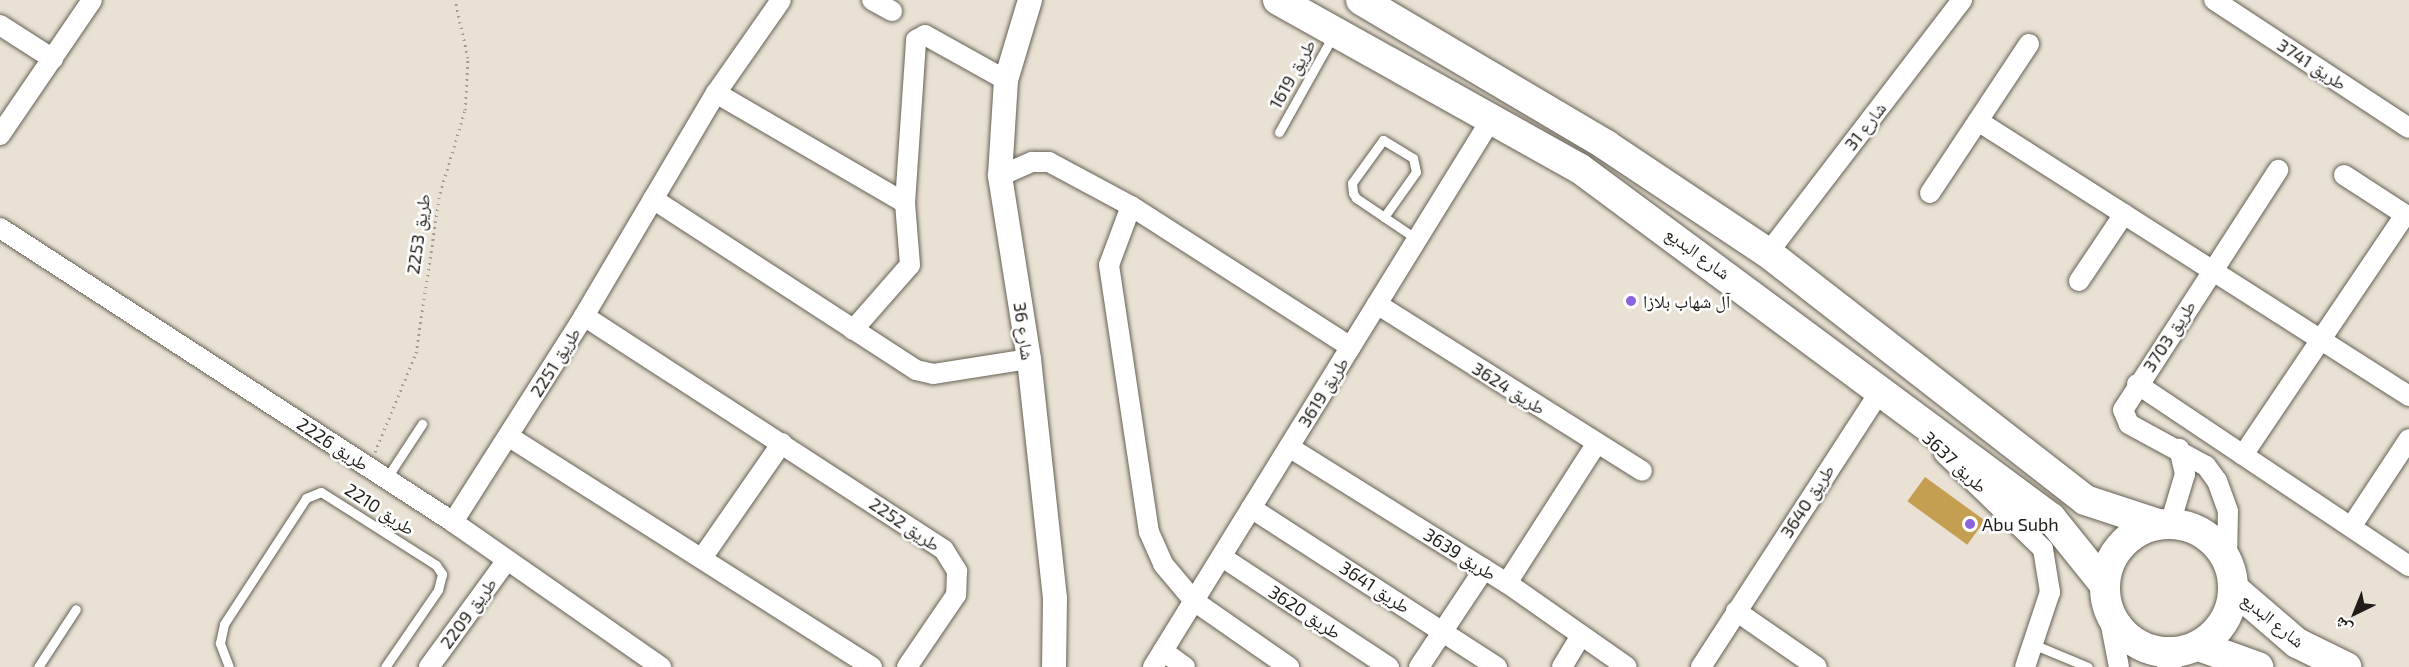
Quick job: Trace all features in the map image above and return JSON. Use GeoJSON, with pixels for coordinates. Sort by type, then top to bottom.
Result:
{"type":"FeatureCollection","features":[{"type":"Feature","properties":{"kind":"main road","name":"شارع البديع"},"geometry":{"type":"LineString","coordinates":[[1278,0],[1579,168],[2051,518],[2106,597]]}},
{"type":"Feature","properties":{"kind":"main road","name":"شارع البديع"},"geometry":{"type":"LineString","coordinates":[[1361,0],[1606,145],[1768,252],[2085,500],[2164,524]]}},
{"type":"Feature","properties":{"kind":"main road"},"geometry":{"type":"LineString","coordinates":[[2183,654],[2224,622],[2230,574],[2204,534],[2164,524],[2120,545],[2106,597],[2132,641],[2157,652],[2183,654],[2258,667]]}},
{"type":"Feature","properties":{"kind":"main road","name":"شارع البديع"},"geometry":{"type":"LineString","coordinates":[[2230,574],[2297,643],[2346,667]]}},
{"type":"Feature","properties":{"kind":"street"},"geometry":{"type":"LineString","coordinates":[[0,135],[92,0]]}},
{"type":"Feature","properties":{"kind":"street","name":"طريق 2251"},"geometry":{"type":"LineString","coordinates":[[453,522],[584,316],[716,93],[781,0]]}},
{"type":"Feature","properties":{"kind":"street"},"geometry":{"type":"LineString","coordinates":[[872,0],[892,11]]}},
{"type":"Feature","properties":{"kind":"street","name":"شارع 36"},"geometry":{"type":"LineString","coordinates":[[1030,0],[1006,80],[1000,176],[1029,359],[1055,598],[1054,667]]}},
{"type":"Feature","properties":{"kind":"street","name":"شارع 31"},"geometry":{"type":"LineString","coordinates":[[1768,252],[1962,0]]}},
{"type":"Feature","properties":{"kind":"street","name":"طريق 3741"},"geometry":{"type":"LineString","coordinates":[[2214,0],[2409,128]]}},
{"type":"Feature","properties":{"kind":"street"},"geometry":{"type":"LineString","coordinates":[[0,25],[53,59]]}},
{"type":"Feature","properties":{"kind":"street"},"geometry":{"type":"LineString","coordinates":[[853,330],[910,265],[905,203],[912,50],[925,35],[1006,80]]}},
{"type":"Feature","properties":{"kind":"street"},"geometry":{"type":"LineString","coordinates":[[1930,193],[2029,44]]}},
{"type":"Feature","properties":{"kind":"street"},"geometry":{"type":"LineString","coordinates":[[716,93],[905,203]]}},
{"type":"Feature","properties":{"kind":"street","name":"طريق 3619"},"geometry":{"type":"LineString","coordinates":[[1158,659],[1492,118]]}},
{"type":"Feature","properties":{"kind":"street"},"geometry":{"type":"LineString","coordinates":[[1978,122],[2409,396]]}},
{"type":"Feature","properties":{"kind":"street"},"geometry":{"type":"LineString","coordinates":[[1000,176],[1032,162],[1049,162],[1131,206],[1351,347]]}},
{"type":"Feature","properties":{"kind":"street","name":"طريق 3703"},"geometry":{"type":"LineString","coordinates":[[2278,170],[2137,384],[2409,566]]}},
{"type":"Feature","properties":{"kind":"street"},"geometry":{"type":"LineString","coordinates":[[2243,455],[2407,216],[2344,175]]}},
{"type":"Feature","properties":{"kind":"street"},"geometry":{"type":"LineString","coordinates":[[653,199],[901,363],[933,374],[1029,359]]}},
{"type":"Feature","properties":{"kind":"street"},"geometry":{"type":"LineString","coordinates":[[1131,206],[1109,265],[1149,532],[1163,564],[1194,602],[1289,667]]}},
{"type":"Feature","properties":{"kind":"street"},"geometry":{"type":"LineString","coordinates":[[2079,281],[2124,214]]}},
{"type":"Feature","properties":{"kind":"street","name":"طريق 2226"},"geometry":{"type":"LineString","coordinates":[[0,228],[453,522],[661,667]]}},
{"type":"Feature","properties":{"kind":"street","name":"طريق 3624"},"geometry":{"type":"LineString","coordinates":[[1377,304],[1642,471]]}},
{"type":"Feature","properties":{"kind":"street","name":"طريق 2252"},"geometry":{"type":"LineString","coordinates":[[584,316],[938,545],[954,563],[958,579],[953,603],[907,667]]}},
{"type":"Feature","properties":{"kind":"street"},"geometry":{"type":"LineString","coordinates":[[2137,384],[2124,404],[2125,420],[2179,449],[2217,481],[2228,511],[2230,574]]}},
{"type":"Feature","properties":{"kind":"street","name":"طريق 3637"},"geometry":{"type":"LineString","coordinates":[[1880,391],[2043,549],[2050,592],[2035,645],[2025,667]]}},
{"type":"Feature","properties":{"kind":"street","name":"طريق 3640"},"geometry":{"type":"LineString","coordinates":[[1701,667],[1880,391]]}},
{"type":"Feature","properties":{"kind":"street"},"geometry":{"type":"LineString","coordinates":[[508,436],[872,667]]}},
{"type":"Feature","properties":{"kind":"street"},"geometry":{"type":"LineString","coordinates":[[2351,527],[2409,439]]}},
{"type":"Feature","properties":{"kind":"street"},"geometry":{"type":"LineString","coordinates":[[702,558],[782,442]]}},
{"type":"Feature","properties":{"kind":"street"},"geometry":{"type":"LineString","coordinates":[[1507,583],[1597,443]]}},
{"type":"Feature","properties":{"kind":"street","name":"طريق 3639"},"geometry":{"type":"LineString","coordinates":[[1289,447],[1507,583],[1628,667]]}},
{"type":"Feature","properties":{"kind":"street"},"geometry":{"type":"LineString","coordinates":[[2164,524],[2185,474],[2179,449]]}},
{"type":"Feature","properties":{"kind":"street","name":"طريق 3641"},"geometry":{"type":"LineString","coordinates":[[1251,508],[1497,667]]}},
{"type":"Feature","properties":{"kind":"street","name":"طريق 3620"},"geometry":{"type":"LineString","coordinates":[[1222,557],[1389,667]]}},
{"type":"Feature","properties":{"kind":"street","name":"طريق 2209"},"geometry":{"type":"LineString","coordinates":[[429,667],[507,560]]}},
{"type":"Feature","properties":{"kind":"street"},"geometry":{"type":"LineString","coordinates":[[1419,667],[1484,569]]}},
{"type":"Feature","properties":{"kind":"street"},"geometry":{"type":"LineString","coordinates":[[2106,597],[2119,667]]}},
{"type":"Feature","properties":{"kind":"street"},"geometry":{"type":"LineString","coordinates":[[1736,612],[1817,667]]}},
{"type":"Feature","properties":{"kind":"street"},"geometry":{"type":"LineString","coordinates":[[1562,667],[1581,635]]}},
{"type":"Feature","properties":{"kind":"street"},"geometry":{"type":"LineString","coordinates":[[1158,659],[1185,667]]}},
{"type":"Feature","properties":{"kind":"lane","name":"طريق 1619"},"geometry":{"type":"LineString","coordinates":[[1279,132],[1334,33]]}},
{"type":"Feature","properties":{"kind":"lane"},"geometry":{"type":"LineString","coordinates":[[1384,217],[1416,172],[1413,158],[1383,140],[1352,183],[1356,198],[1384,217],[1417,239]]}},
{"type":"Feature","properties":{"kind":"lane"},"geometry":{"type":"LineString","coordinates":[[386,479],[422,424]]}},
{"type":"Feature","properties":{"kind":"lane","name":"طريق 2210"},"geometry":{"type":"LineString","coordinates":[[229,667],[220,643],[224,624],[306,498],[321,492],[436,565],[442,574],[438,591],[385,667]]}},
{"type":"Feature","properties":{"kind":"lane"},"geometry":{"type":"LineString","coordinates":[[38,667],[76,609]]}},
{"type":"Feature","properties":{"kind":"lane"},"geometry":{"type":"LineString","coordinates":[[2035,645],[2088,667]]}},
{"type":"Feature","properties":{"kind":"path","name":"طريق 2253"},"geometry":{"type":"LineString","coordinates":[[368,467],[416,353],[440,193],[465,110],[468,58],[455,0]]}},
{"type":"Feature","properties":{"kind":"building"},"geometry":{"type":"Polygon","coordinates":[[[1925,477],[1985,520],[1967,545],[1907,501],[1925,477]]]}},
{"type":"Feature","properties":{"kind":"place","name":"آل شهاب بلازا"},"geometry":{"type":"Point","coordinates":[1631,301]}},
{"type":"Feature","properties":{"kind":"place","name":"Abu Subh"},"geometry":{"type":"Point","coordinates":[1970,524]}}]}
